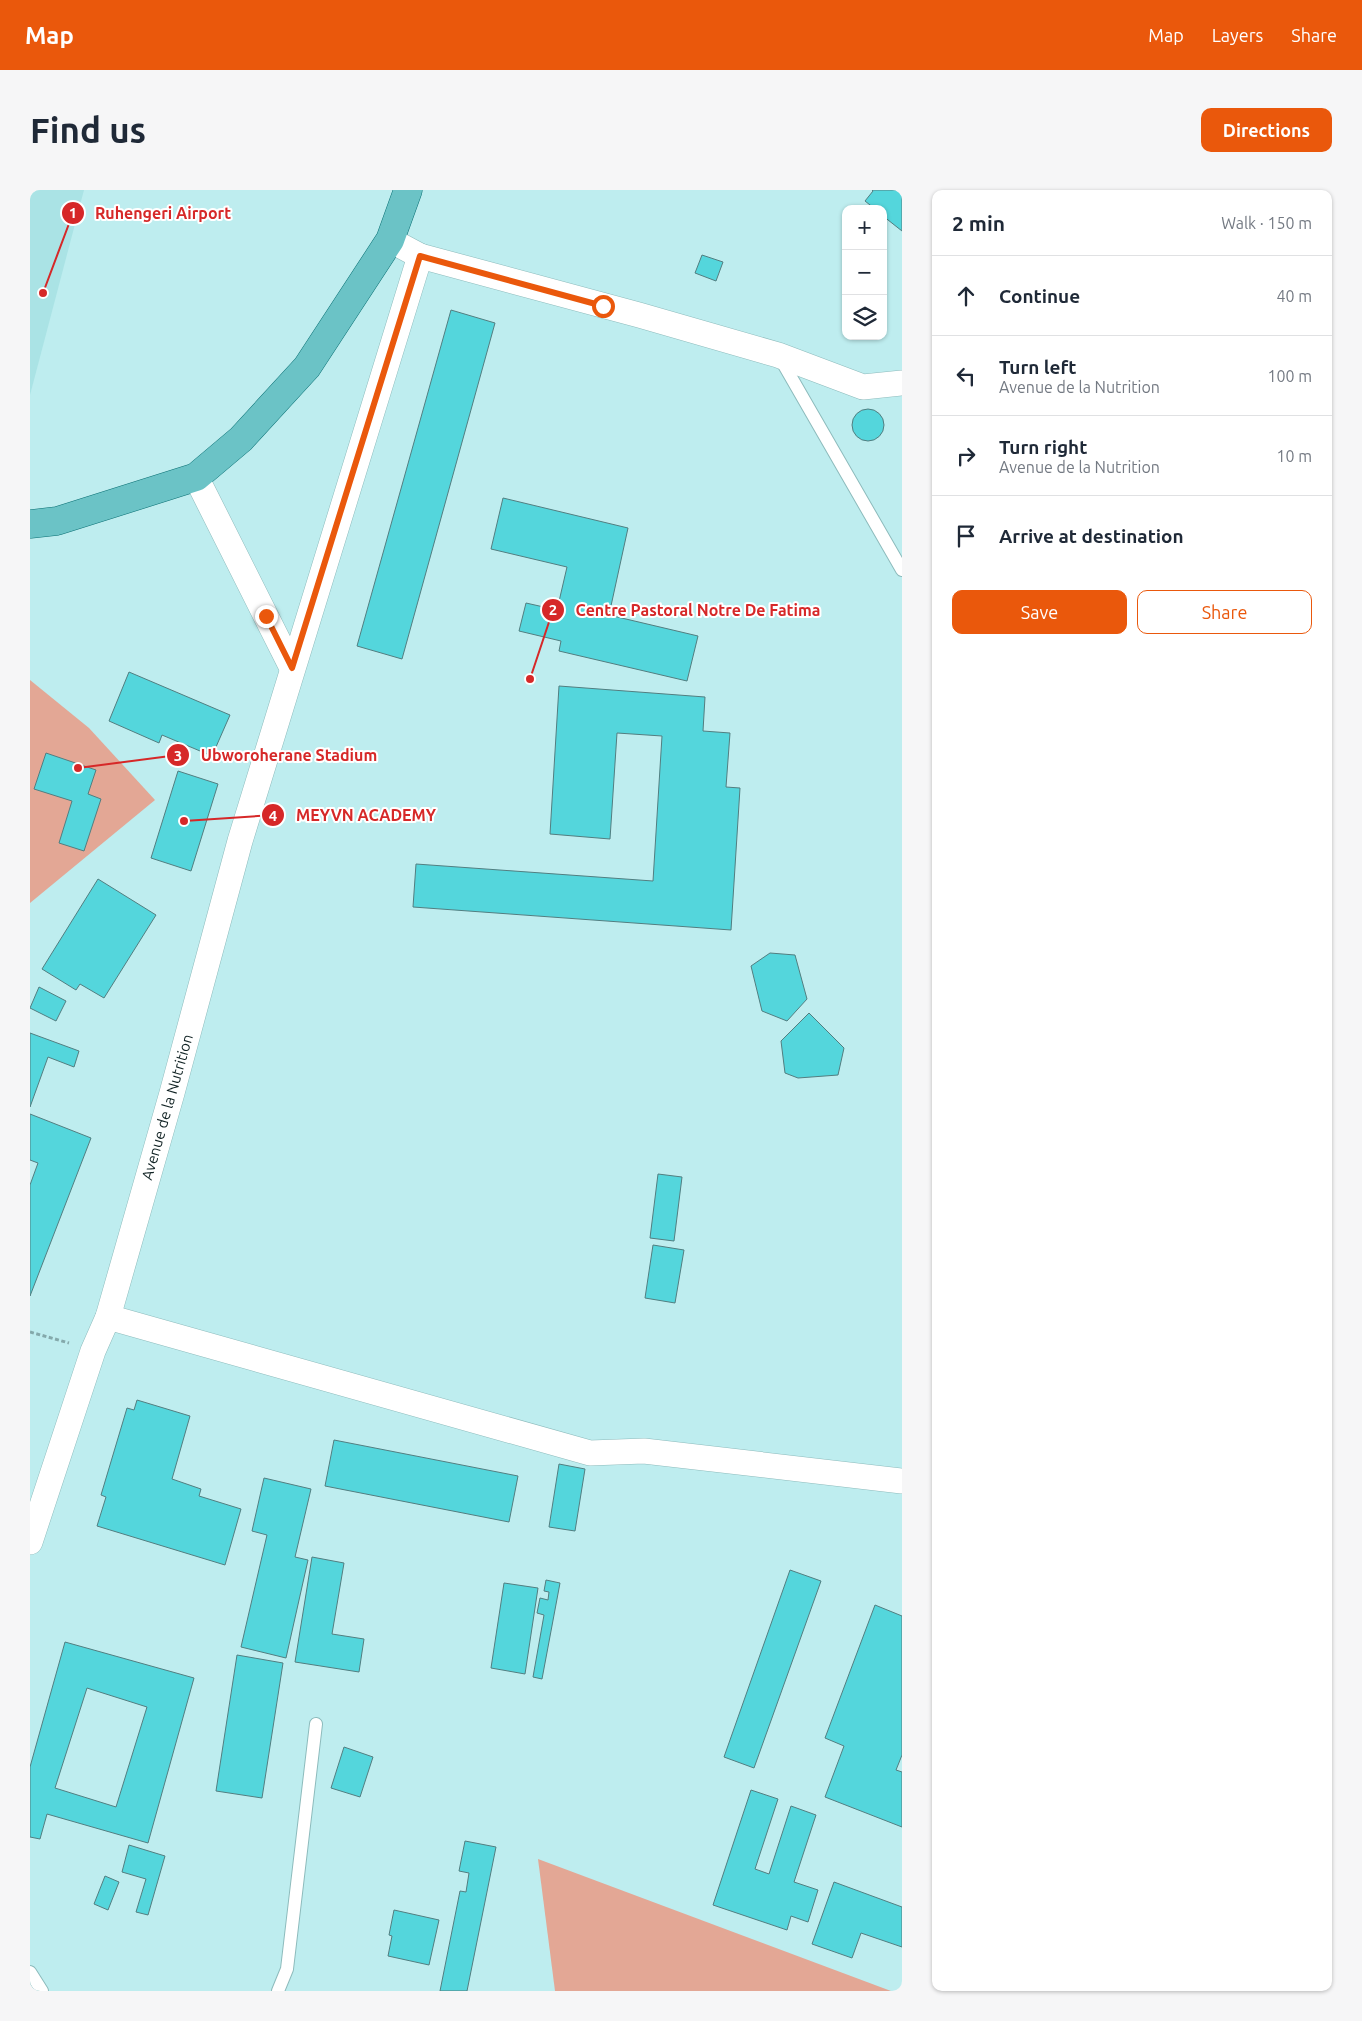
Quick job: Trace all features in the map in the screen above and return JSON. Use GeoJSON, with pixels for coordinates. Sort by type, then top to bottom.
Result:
{"type":"FeatureCollection","features":[{"type":"Feature","properties":{"kind":"main road"},"geometry":{"type":"LineString","coordinates":[[30,524],[57,521],[196,477],[241,439],[307,367],[390,240],[408,190]]}},
{"type":"Feature","properties":{"kind":"street"},"geometry":{"type":"LineString","coordinates":[[390,240],[420,256],[778,355],[863,387],[902,383]]}},
{"type":"Feature","properties":{"kind":"street","name":"Avenue de la Nutrition"},"geometry":{"type":"LineString","coordinates":[[30,1542],[93,1350],[108,1317],[172,1093],[240,841],[420,256]]}},
{"type":"Feature","properties":{"kind":"street"},"geometry":{"type":"LineString","coordinates":[[196,477],[292,668]]}},
{"type":"Feature","properties":{"kind":"street"},"geometry":{"type":"LineString","coordinates":[[108,1317],[590,1453],[644,1451],[902,1481]]}},
{"type":"Feature","properties":{"kind":"lane"},"geometry":{"type":"LineString","coordinates":[[778,355],[902,570]]}},
{"type":"Feature","properties":{"kind":"lane"},"geometry":{"type":"LineString","coordinates":[[278,1991],[287,1969],[316,1724]]}},
{"type":"Feature","properties":{"kind":"lane"},"geometry":{"type":"LineString","coordinates":[[30,1972],[42,1991]]}},
{"type":"Feature","properties":{"kind":"path"},"geometry":{"type":"LineString","coordinates":[[30,1332],[93,1350]]}},
{"type":"Feature","properties":{"kind":"shaded area"},"geometry":{"type":"Polygon","coordinates":[[[30,190],[84,190],[30,395],[30,190]]]}},
{"type":"Feature","properties":{"kind":"shaded area"},"geometry":{"type":"Polygon","coordinates":[[[30,680],[89,728],[155,800],[30,903],[30,680]]]}},
{"type":"Feature","properties":{"kind":"shaded area"},"geometry":{"type":"Polygon","coordinates":[[[538,1859],[891,1991],[555,1991],[538,1859]]]}},
{"type":"Feature","properties":{"kind":"building"},"geometry":{"type":"Polygon","coordinates":[[[902,190],[902,231],[887,219],[887,205],[870,205],[865,201],[873,191],[902,190]]]}},
{"type":"Feature","properties":{"kind":"building"},"geometry":{"type":"Polygon","coordinates":[[[702,255],[723,262],[716,281],[695,273],[702,255]]]}},
{"type":"Feature","properties":{"kind":"building"},"geometry":{"type":"Polygon","coordinates":[[[451,310],[495,323],[402,659],[357,646],[451,310]]]}},
{"type":"Feature","properties":{"kind":"building"},"geometry":{"type":"Polygon","coordinates":[[[868,409],[880,413],[884,425],[880,437],[868,441],[856,437],[852,425],[856,413],[868,409]]]}},
{"type":"Feature","properties":{"kind":"building"},"geometry":{"type":"Polygon","coordinates":[[[503,498],[628,528],[609,615],[698,636],[687,681],[559,651],[561,641],[519,631],[526,603],[557,610],[567,567],[491,549],[503,498]]]}},
{"type":"Feature","properties":{"kind":"building"},"geometry":{"type":"Polygon","coordinates":[[[129,672],[230,715],[212,756],[162,735],[159,743],[109,721],[129,672]]]}},
{"type":"Feature","properties":{"kind":"building"},"geometry":{"type":"Polygon","coordinates":[[[559,686],[705,697],[703,731],[730,733],[726,787],[740,788],[731,930],[413,907],[416,864],[653,881],[662,736],[617,733],[610,839],[550,834],[559,686]]]}},
{"type":"Feature","properties":{"kind":"building"},"geometry":{"type":"Polygon","coordinates":[[[46,753],[96,770],[88,794],[101,799],[84,851],[59,843],[72,801],[34,789],[46,753]]]}},
{"type":"Feature","properties":{"kind":"building"},"geometry":{"type":"Polygon","coordinates":[[[178,771],[218,784],[191,871],[151,858],[178,771]]]}},
{"type":"Feature","properties":{"kind":"building"},"geometry":{"type":"Polygon","coordinates":[[[98,879],[156,915],[104,998],[80,984],[76,990],[42,969],[98,879]]]}},
{"type":"Feature","properties":{"kind":"building"},"geometry":{"type":"Polygon","coordinates":[[[770,953],[795,955],[807,999],[787,1021],[762,1011],[751,966],[770,953]]]}},
{"type":"Feature","properties":{"kind":"building"},"geometry":{"type":"Polygon","coordinates":[[[39,987],[66,1001],[56,1021],[30,1008],[39,987]]]}},
{"type":"Feature","properties":{"kind":"building"},"geometry":{"type":"Polygon","coordinates":[[[809,1013],[844,1048],[838,1075],[798,1078],[785,1073],[781,1041],[809,1013]]]}},
{"type":"Feature","properties":{"kind":"building"},"geometry":{"type":"Polygon","coordinates":[[[30,1033],[79,1051],[74,1067],[48,1057],[30,1107],[30,1033]]]}},
{"type":"Feature","properties":{"kind":"building"},"geometry":{"type":"Polygon","coordinates":[[[30,1114],[91,1138],[30,1296],[30,1185],[38,1163],[30,1160],[30,1114]]]}},
{"type":"Feature","properties":{"kind":"building"},"geometry":{"type":"Polygon","coordinates":[[[658,1174],[682,1177],[674,1241],[650,1238],[658,1174]]]}},
{"type":"Feature","properties":{"kind":"building"},"geometry":{"type":"Polygon","coordinates":[[[653,1245],[684,1250],[675,1303],[645,1298],[653,1245]]]}},
{"type":"Feature","properties":{"kind":"building"},"geometry":{"type":"Polygon","coordinates":[[[137,1400],[190,1416],[172,1479],[201,1489],[199,1496],[241,1509],[225,1565],[97,1526],[106,1497],[101,1495],[127,1408],[134,1410],[137,1400]]]}},
{"type":"Feature","properties":{"kind":"building"},"geometry":{"type":"Polygon","coordinates":[[[334,1440],[518,1476],[509,1522],[325,1486],[334,1440]]]}},
{"type":"Feature","properties":{"kind":"building"},"geometry":{"type":"Polygon","coordinates":[[[559,1464],[585,1469],[575,1531],[549,1527],[559,1464]]]}},
{"type":"Feature","properties":{"kind":"building"},"geometry":{"type":"Polygon","coordinates":[[[264,1478],[311,1489],[295,1557],[308,1560],[286,1658],[241,1647],[267,1535],[252,1531],[264,1478]]]}},
{"type":"Feature","properties":{"kind":"building"},"geometry":{"type":"Polygon","coordinates":[[[312,1557],[344,1563],[332,1634],[364,1639],[359,1672],[295,1662],[312,1557]]]}},
{"type":"Feature","properties":{"kind":"building"},"geometry":{"type":"Polygon","coordinates":[[[790,1570],[821,1581],[754,1768],[724,1757],[790,1570]]]}},
{"type":"Feature","properties":{"kind":"building"},"geometry":{"type":"Polygon","coordinates":[[[546,1580],[560,1583],[542,1679],[533,1677],[544,1615],[537,1613],[540,1598],[548,1600],[549,1592],[544,1591],[546,1580]]]}},
{"type":"Feature","properties":{"kind":"building"},"geometry":{"type":"Polygon","coordinates":[[[504,1583],[538,1588],[525,1674],[491,1668],[504,1583]]]}},
{"type":"Feature","properties":{"kind":"building"},"geometry":{"type":"Polygon","coordinates":[[[875,1605],[902,1616],[902,1755],[896,1770],[902,1772],[902,1827],[825,1797],[844,1746],[825,1738],[875,1605]]]}},
{"type":"Feature","properties":{"kind":"building"},"geometry":{"type":"Polygon","coordinates":[[[65,1642],[194,1678],[148,1843],[47,1814],[40,1839],[30,1837],[30,1767],[65,1642]],[[87,1688],[55,1788],[116,1807],[147,1707],[87,1688]]]}},
{"type":"Feature","properties":{"kind":"building"},"geometry":{"type":"Polygon","coordinates":[[[237,1655],[283,1663],[262,1798],[216,1791],[237,1655]]]}},
{"type":"Feature","properties":{"kind":"building"},"geometry":{"type":"Polygon","coordinates":[[[344,1747],[373,1757],[360,1797],[331,1788],[344,1747]]]}},
{"type":"Feature","properties":{"kind":"building"},"geometry":{"type":"Polygon","coordinates":[[[751,1790],[778,1799],[755,1869],[769,1874],[791,1806],[816,1815],[794,1882],[818,1890],[808,1922],[791,1916],[787,1930],[713,1905],[751,1790]]]}},
{"type":"Feature","properties":{"kind":"building"},"geometry":{"type":"Polygon","coordinates":[[[465,1841],[496,1847],[467,1991],[440,1991],[460,1891],[466,1892],[469,1873],[459,1871],[465,1841]]]}},
{"type":"Feature","properties":{"kind":"building"},"geometry":{"type":"Polygon","coordinates":[[[129,1845],[165,1856],[148,1915],[136,1912],[146,1879],[122,1872],[129,1845]]]}},
{"type":"Feature","properties":{"kind":"building"},"geometry":{"type":"Polygon","coordinates":[[[105,1876],[119,1882],[108,1910],[94,1904],[105,1876]]]}},
{"type":"Feature","properties":{"kind":"building"},"geometry":{"type":"Polygon","coordinates":[[[834,1882],[902,1907],[902,1947],[861,1933],[852,1958],[812,1944],[834,1882]]]}},
{"type":"Feature","properties":{"kind":"building"},"geometry":{"type":"Polygon","coordinates":[[[394,1910],[439,1920],[429,1965],[388,1956],[392,1936],[389,1935],[394,1910]]]}},
{"type":"Feature","properties":{"kind":"place","name":"Ruhengeri Airport"},"geometry":{"type":"Point","coordinates":[43,293]}},
{"type":"Feature","properties":{"kind":"place","name":"Centre Pastoral Notre De Fatima"},"geometry":{"type":"Point","coordinates":[530,679]}},
{"type":"Feature","properties":{"kind":"place","name":"Ubworoherane Stadium"},"geometry":{"type":"Point","coordinates":[78,768]}},
{"type":"Feature","properties":{"kind":"place","name":"MEYVN ACADEMY"},"geometry":{"type":"Point","coordinates":[184,821]}},
{"type":"Feature","properties":{"kind":"route"},"geometry":{"type":"LineString","coordinates":[[266,616],[292,668],[420,256],[603,306]]}}]}
